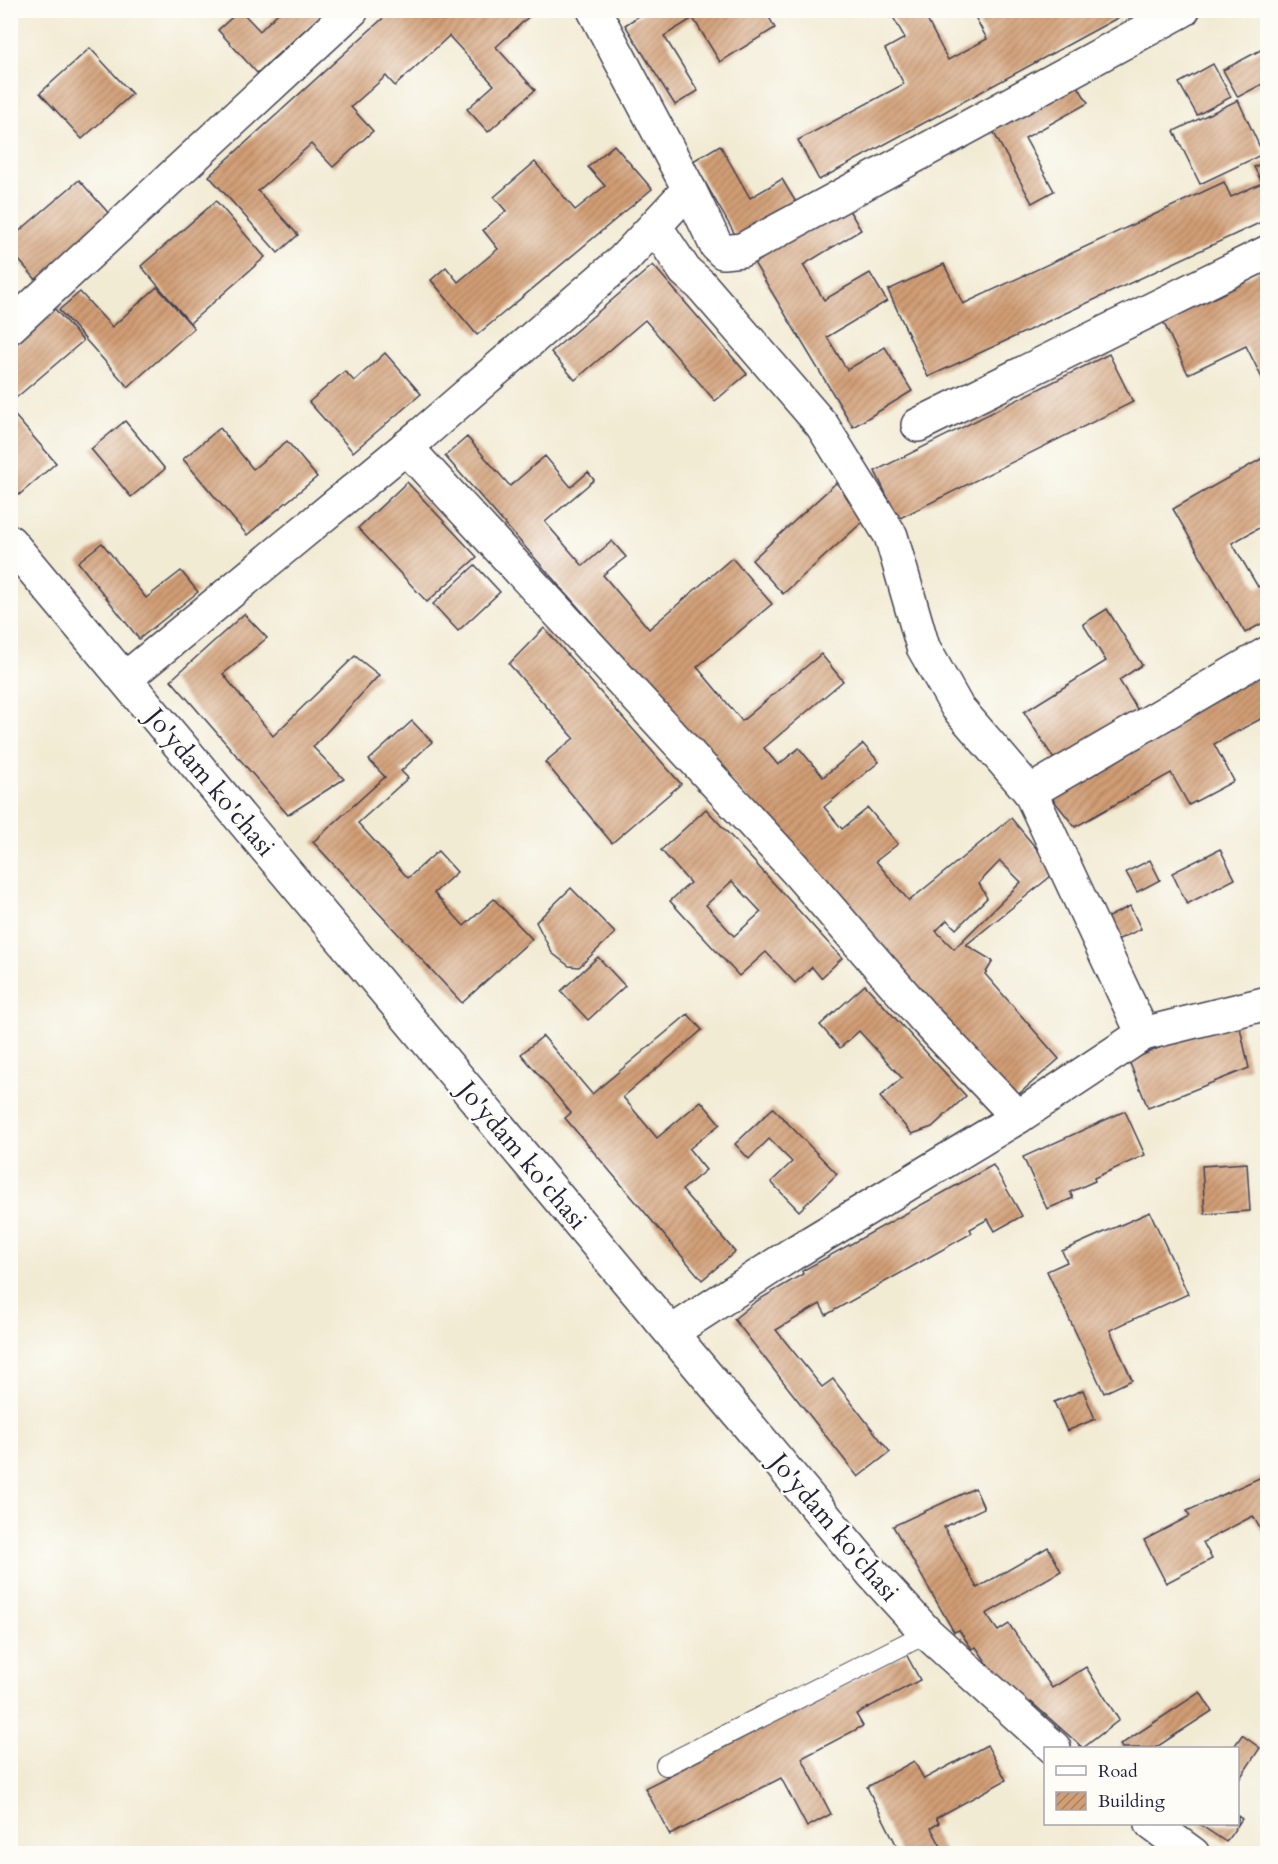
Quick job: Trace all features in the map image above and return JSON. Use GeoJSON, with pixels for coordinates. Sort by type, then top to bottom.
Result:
{"type":"FeatureCollection","features":[{"type":"Feature","properties":{"kind":"street"},"geometry":{"type":"LineString","coordinates":[[10,327],[352,10]]}},
{"type":"Feature","properties":{"kind":"street"},"geometry":{"type":"LineString","coordinates":[[594,10],[689,189],[716,245],[723,252],[742,250],[1183,10]]}},
{"type":"Feature","properties":{"kind":"street"},"geometry":{"type":"LineString","coordinates":[[126,678],[406,447],[622,260],[689,189]]}},
{"type":"Feature","properties":{"kind":"street"},"geometry":{"type":"LineString","coordinates":[[655,226],[685,271],[822,425],[891,536],[922,646],[957,707],[1030,792],[1143,1034]]}},
{"type":"Feature","properties":{"kind":"street"},"geometry":{"type":"LineString","coordinates":[[918,425],[1268,252]]}},
{"type":"Feature","properties":{"kind":"street"},"geometry":{"type":"LineString","coordinates":[[406,447],[795,869],[924,1018],[1018,1117]]}},
{"type":"Feature","properties":{"kind":"street","name":"Jo'ydam ko'chasi"},"geometry":{"type":"LineString","coordinates":[[10,542],[871,1572],[927,1633],[1052,1747]]}},
{"type":"Feature","properties":{"kind":"street"},"geometry":{"type":"LineString","coordinates":[[1030,792],[1268,653]]}},
{"type":"Feature","properties":{"kind":"street"},"geometry":{"type":"LineString","coordinates":[[672,1332],[792,1254],[1018,1117],[1143,1034],[1268,1003]]}},
{"type":"Feature","properties":{"kind":"street"},"geometry":{"type":"LineString","coordinates":[[1153,1825],[1193,1854]]}},
{"type":"Feature","properties":{"kind":"lane"},"geometry":{"type":"LineString","coordinates":[[666,1765],[927,1633]]}},
{"type":"Feature","properties":{"kind":"building"},"geometry":{"type":"Polygon","coordinates":[[[240,10],[260,31],[281,10],[327,10],[257,73],[218,30],[240,10]]]}},
{"type":"Feature","properties":{"kind":"building"},"geometry":{"type":"Polygon","coordinates":[[[392,10],[536,10],[496,47],[535,90],[488,132],[467,109],[494,85],[449,36],[395,86],[386,76],[351,107],[373,131],[333,167],[311,144],[258,191],[298,235],[278,253],[209,176],[392,10]]]}},
{"type":"Feature","properties":{"kind":"building"},"geometry":{"type":"Polygon","coordinates":[[[648,10],[765,10],[775,28],[720,62],[693,18],[664,36],[698,91],[675,105],[625,25],[648,10]]]}},
{"type":"Feature","properties":{"kind":"building"},"geometry":{"type":"Polygon","coordinates":[[[889,10],[922,10],[948,60],[987,39],[974,15],[982,10],[1132,10],[819,180],[798,140],[904,84],[885,49],[905,38],[889,10]]]}},
{"type":"Feature","properties":{"kind":"building"},"geometry":{"type":"Polygon","coordinates":[[[1268,46],[1268,81],[1238,97],[1223,70],[1268,46]]]}},
{"type":"Feature","properties":{"kind":"building"},"geometry":{"type":"Polygon","coordinates":[[[90,48],[132,94],[82,139],[40,93],[90,48]]]}},
{"type":"Feature","properties":{"kind":"building"},"geometry":{"type":"Polygon","coordinates":[[[1213,64],[1231,97],[1197,115],[1179,83],[1213,64]]]}},
{"type":"Feature","properties":{"kind":"building"},"geometry":{"type":"Polygon","coordinates":[[[1072,76],[1088,103],[1025,138],[1054,191],[1032,203],[988,122],[1072,76]]]}},
{"type":"Feature","properties":{"kind":"building"},"geometry":{"type":"Polygon","coordinates":[[[1238,100],[1263,154],[1200,184],[1174,131],[1238,100]]]}},
{"type":"Feature","properties":{"kind":"building"},"geometry":{"type":"Polygon","coordinates":[[[614,145],[652,189],[477,335],[431,280],[446,267],[458,282],[498,249],[483,230],[506,211],[494,197],[535,162],[575,210],[605,186],[588,167],[614,145]]]}},
{"type":"Feature","properties":{"kind":"building"},"geometry":{"type":"Polygon","coordinates":[[[720,145],[750,198],[782,179],[797,204],[737,238],[693,161],[720,145]]]}},
{"type":"Feature","properties":{"kind":"building"},"geometry":{"type":"Polygon","coordinates":[[[1268,161],[1268,219],[928,377],[888,290],[944,264],[963,304],[1224,182],[1231,197],[1262,183],[1254,167],[1268,161]]]}},
{"type":"Feature","properties":{"kind":"building"},"geometry":{"type":"Polygon","coordinates":[[[79,180],[113,218],[39,283],[10,250],[10,239],[79,180]]]}},
{"type":"Feature","properties":{"kind":"building"},"geometry":{"type":"Polygon","coordinates":[[[843,200],[861,230],[803,265],[824,300],[870,273],[887,301],[827,337],[847,370],[885,347],[912,391],[853,427],[750,256],[843,200]]]}},
{"type":"Feature","properties":{"kind":"building"},"geometry":{"type":"Polygon","coordinates":[[[216,201],[265,257],[190,323],[141,266],[216,201]]]}},
{"type":"Feature","properties":{"kind":"building"},"geometry":{"type":"Polygon","coordinates":[[[653,265],[747,374],[715,401],[645,320],[575,380],[551,352],[653,265]]]}},
{"type":"Feature","properties":{"kind":"building"},"geometry":{"type":"Polygon","coordinates":[[[1268,267],[1268,390],[1246,346],[1188,374],[1161,317],[1268,267]]]}},
{"type":"Feature","properties":{"kind":"building"},"geometry":{"type":"Polygon","coordinates":[[[157,287],[194,328],[128,387],[59,310],[80,292],[112,327],[157,287]]]}},
{"type":"Feature","properties":{"kind":"building"},"geometry":{"type":"Polygon","coordinates":[[[54,308],[83,341],[10,403],[10,346],[54,308]]]}},
{"type":"Feature","properties":{"kind":"building"},"geometry":{"type":"Polygon","coordinates":[[[385,353],[421,394],[353,452],[309,402],[345,371],[354,381],[385,353]]]}},
{"type":"Feature","properties":{"kind":"building"},"geometry":{"type":"Polygon","coordinates":[[[1109,354],[1133,402],[898,519],[875,471],[1109,354]]]}},
{"type":"Feature","properties":{"kind":"building"},"geometry":{"type":"Polygon","coordinates":[[[10,410],[56,463],[19,495],[10,485],[10,410]]]}},
{"type":"Feature","properties":{"kind":"building"},"geometry":{"type":"Polygon","coordinates":[[[125,421],[165,469],[131,497],[91,449],[125,421]]]}},
{"type":"Feature","properties":{"kind":"building"},"geometry":{"type":"Polygon","coordinates":[[[220,428],[253,469],[287,441],[317,477],[247,535],[183,459],[220,428]]]}},
{"type":"Feature","properties":{"kind":"building"},"geometry":{"type":"Polygon","coordinates":[[[467,437],[510,486],[545,456],[571,487],[588,472],[594,480],[545,522],[583,566],[612,541],[626,557],[603,575],[649,629],[732,558],[772,604],[697,667],[742,721],[821,654],[843,681],[764,748],[778,765],[799,748],[823,777],[863,744],[879,762],[824,807],[842,829],[868,808],[898,844],[876,861],[909,901],[1011,818],[1056,872],[966,945],[993,961],[985,974],[1059,1059],[1012,1100],[445,456],[467,437]],[[1000,861],[979,883],[987,898],[956,929],[947,920],[936,931],[954,949],[1021,882],[1000,861]]]}},
{"type":"Feature","properties":{"kind":"building"},"geometry":{"type":"Polygon","coordinates":[[[1268,455],[1268,523],[1232,543],[1258,587],[1268,581],[1268,620],[1245,633],[1173,509],[1268,455]]]}},
{"type":"Feature","properties":{"kind":"building"},"geometry":{"type":"Polygon","coordinates":[[[407,482],[477,557],[427,602],[358,528],[407,482]]]}},
{"type":"Feature","properties":{"kind":"building"},"geometry":{"type":"Polygon","coordinates":[[[836,483],[868,517],[783,594],[752,560],[836,483]]]}},
{"type":"Feature","properties":{"kind":"building"},"geometry":{"type":"Polygon","coordinates":[[[102,543],[146,598],[181,571],[198,592],[139,639],[78,562],[102,543]]]}},
{"type":"Feature","properties":{"kind":"building"},"geometry":{"type":"Polygon","coordinates":[[[475,565],[500,592],[458,631],[433,604],[475,565]]]}},
{"type":"Feature","properties":{"kind":"building"},"geometry":{"type":"Polygon","coordinates":[[[1107,609],[1142,665],[1119,680],[1139,712],[1057,764],[1024,712],[1106,661],[1083,624],[1107,609]]]}},
{"type":"Feature","properties":{"kind":"building"},"geometry":{"type":"Polygon","coordinates":[[[244,614],[267,638],[223,674],[273,736],[355,656],[379,675],[313,747],[344,779],[288,815],[171,680],[244,614]]]}},
{"type":"Feature","properties":{"kind":"building"},"geometry":{"type":"Polygon","coordinates":[[[544,628],[681,784],[612,843],[545,762],[574,738],[509,664],[544,628]]]}},
{"type":"Feature","properties":{"kind":"building"},"geometry":{"type":"Polygon","coordinates":[[[1268,664],[1268,715],[1214,744],[1234,781],[1189,805],[1171,773],[1075,827],[1044,788],[1268,664]]]}},
{"type":"Feature","properties":{"kind":"building"},"geometry":{"type":"Polygon","coordinates":[[[412,721],[432,742],[401,771],[408,778],[358,823],[408,878],[438,851],[457,872],[434,893],[464,926],[494,899],[532,939],[462,1003],[313,842],[385,777],[369,760],[412,721]]]}},
{"type":"Feature","properties":{"kind":"building"},"geometry":{"type":"Polygon","coordinates":[[[706,809],[842,958],[821,978],[812,967],[795,983],[766,952],[739,976],[670,901],[690,883],[661,850],[706,809]],[[732,881],[706,905],[734,936],[761,912],[732,881]]]}},
{"type":"Feature","properties":{"kind":"building"},"geometry":{"type":"Polygon","coordinates":[[[1220,849],[1235,879],[1187,904],[1172,873],[1220,849]]]}},
{"type":"Feature","properties":{"kind":"building"},"geometry":{"type":"Polygon","coordinates":[[[1150,860],[1160,880],[1137,892],[1126,872],[1150,860]]]}},
{"type":"Feature","properties":{"kind":"building"},"geometry":{"type":"Polygon","coordinates":[[[571,888],[615,933],[579,967],[569,966],[552,953],[536,922],[571,888]]]}},
{"type":"Feature","properties":{"kind":"building"},"geometry":{"type":"Polygon","coordinates":[[[1130,906],[1141,929],[1117,940],[1106,918],[1130,906]]]}},
{"type":"Feature","properties":{"kind":"building"},"geometry":{"type":"Polygon","coordinates":[[[598,957],[625,986],[588,1020],[561,991],[598,957]]]}},
{"type":"Feature","properties":{"kind":"building"},"geometry":{"type":"Polygon","coordinates":[[[865,985],[966,1096],[932,1127],[912,1134],[880,1097],[902,1078],[859,1031],[840,1048],[820,1025],[865,985]]]}},
{"type":"Feature","properties":{"kind":"building"},"geometry":{"type":"Polygon","coordinates":[[[688,1014],[702,1030],[623,1097],[657,1138],[701,1101],[720,1124],[689,1149],[706,1170],[682,1190],[735,1252],[702,1280],[565,1118],[571,1113],[521,1054],[543,1036],[592,1094],[688,1014]]]}},
{"type":"Feature","properties":{"kind":"building"},"geometry":{"type":"Polygon","coordinates":[[[1237,1014],[1249,1068],[1148,1108],[1129,1061],[1237,1014]]]}},
{"type":"Feature","properties":{"kind":"building"},"geometry":{"type":"Polygon","coordinates":[[[1268,1037],[1268,1100],[1266,1100],[1262,1040],[1268,1037]]]}},
{"type":"Feature","properties":{"kind":"building"},"geometry":{"type":"Polygon","coordinates":[[[773,1108],[837,1174],[799,1211],[771,1182],[792,1162],[769,1139],[749,1159],[735,1144],[773,1108]]]}},
{"type":"Feature","properties":{"kind":"building"},"geometry":{"type":"Polygon","coordinates":[[[1125,1111],[1145,1155],[1094,1178],[1095,1181],[1070,1192],[1073,1198],[1047,1209],[1023,1157],[1125,1111]]]}},
{"type":"Feature","properties":{"kind":"building"},"geometry":{"type":"Polygon","coordinates":[[[1247,1163],[1250,1211],[1205,1214],[1202,1166],[1247,1163]]]}},
{"type":"Feature","properties":{"kind":"building"},"geometry":{"type":"Polygon","coordinates":[[[993,1165],[1022,1216],[995,1231],[988,1219],[970,1229],[972,1233],[826,1315],[820,1304],[776,1330],[822,1387],[833,1379],[890,1452],[858,1477],[734,1319],[755,1302],[803,1274],[802,1271],[993,1165]]]}},
{"type":"Feature","properties":{"kind":"building"},"geometry":{"type":"Polygon","coordinates":[[[1150,1212],[1188,1294],[1110,1330],[1132,1380],[1104,1393],[1047,1271],[1067,1262],[1062,1251],[1150,1212]]]}},
{"type":"Feature","properties":{"kind":"building"},"geometry":{"type":"Polygon","coordinates":[[[1083,1390],[1095,1419],[1067,1431],[1054,1402],[1083,1390]]]}},
{"type":"Feature","properties":{"kind":"building"},"geometry":{"type":"Polygon","coordinates":[[[1268,1474],[1268,1529],[1262,1532],[1253,1516],[1203,1542],[1212,1559],[1166,1583],[1144,1540],[1190,1516],[1187,1511],[1268,1474]]]}},
{"type":"Feature","properties":{"kind":"building"},"geometry":{"type":"Polygon","coordinates":[[[975,1488],[984,1508],[944,1527],[977,1588],[1048,1547],[1061,1571],[986,1614],[998,1631],[1009,1624],[1052,1688],[1086,1667],[1119,1720],[1082,1747],[1031,1702],[1019,1710],[976,1647],[972,1649],[959,1630],[954,1632],[893,1526],[975,1488]]]}},
{"type":"Feature","properties":{"kind":"building"},"geometry":{"type":"Polygon","coordinates":[[[906,1654],[920,1680],[856,1714],[863,1726],[802,1758],[831,1814],[807,1827],[781,1778],[670,1835],[645,1788],[906,1654]]]}},
{"type":"Feature","properties":{"kind":"building"},"geometry":{"type":"Polygon","coordinates":[[[1200,1692],[1212,1711],[1157,1747],[1121,1747],[1120,1745],[1200,1692]]]}},
{"type":"Feature","properties":{"kind":"building"},"geometry":{"type":"Polygon","coordinates":[[[1242,1735],[1260,1748],[1239,1780],[1239,1747],[1234,1747],[1242,1735]]]}},
{"type":"Feature","properties":{"kind":"building"},"geometry":{"type":"Polygon","coordinates":[[[987,1745],[1006,1780],[936,1818],[939,1823],[931,1828],[943,1850],[938,1854],[901,1854],[867,1787],[914,1761],[924,1779],[987,1745]]]}},
{"type":"Feature","properties":{"kind":"building"},"geometry":{"type":"Polygon","coordinates":[[[1200,1825],[1238,1825],[1226,1842],[1200,1825]]]}}]}
